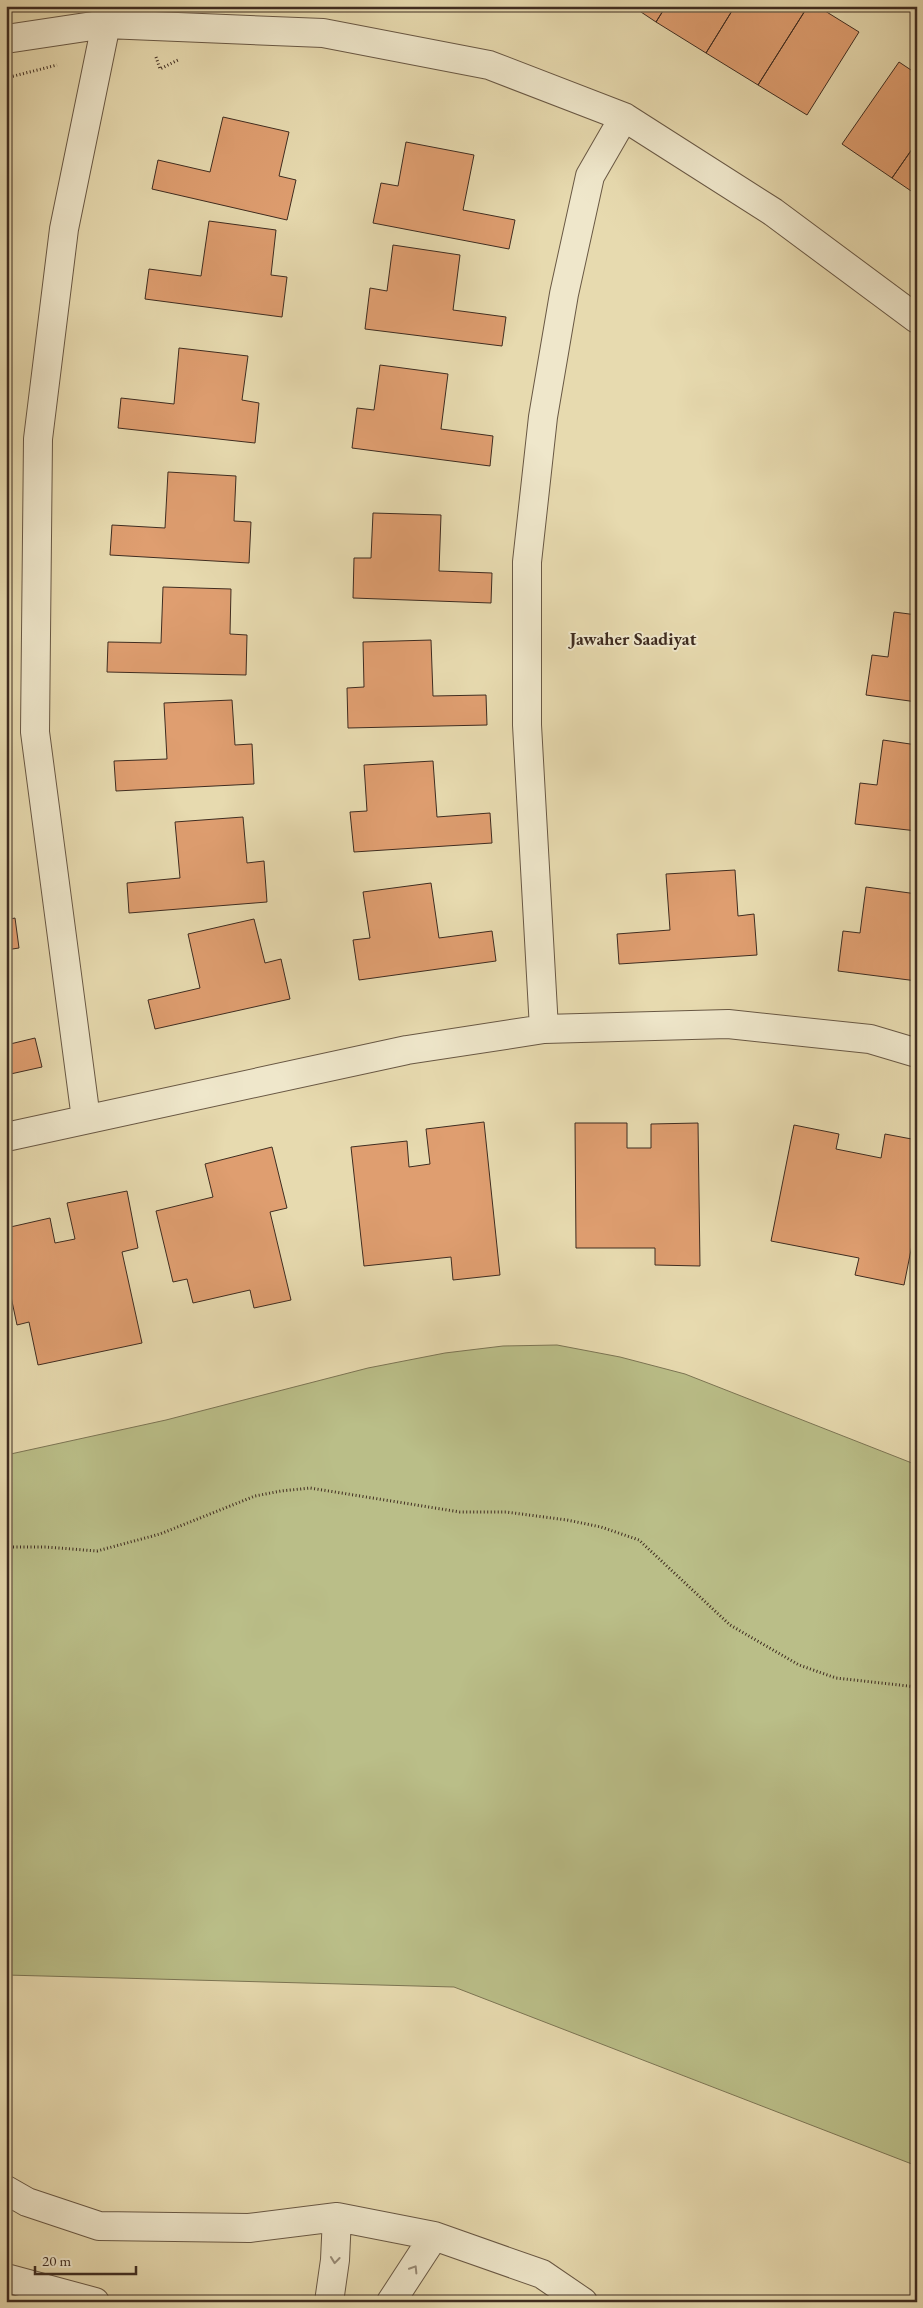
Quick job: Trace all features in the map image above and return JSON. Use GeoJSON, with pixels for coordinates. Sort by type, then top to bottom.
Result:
{"type":"FeatureCollection","features":[{"type":"Feature","properties":{"kind":"street"},"geometry":{"type":"LineString","coordinates":[[86,1119],[34,732],[38,439],[64,230],[106,24]]}},
{"type":"Feature","properties":{"kind":"street"},"geometry":{"type":"LineString","coordinates":[[6,39],[106,24],[323,33],[489,65],[624,117],[773,212],[917,319]]}},
{"type":"Feature","properties":{"kind":"street"},"geometry":{"type":"LineString","coordinates":[[544,1029],[527,725],[527,562],[544,417],[564,294],[590,176],[624,117]]}},
{"type":"Feature","properties":{"kind":"street"},"geometry":{"type":"LineString","coordinates":[[6,1138],[407,1050],[544,1029],[728,1024],[870,1039],[917,1053]]}},
{"type":"Feature","properties":{"kind":"street"},"geometry":{"type":"LineString","coordinates":[[6,2190],[27,2202],[99,2226],[249,2228],[337,2217],[434,2236],[542,2274],[583,2302]]}},
{"type":"Feature","properties":{"kind":"street"},"geometry":{"type":"LineString","coordinates":[[329,2302],[335,2260],[337,2217]]}},
{"type":"Feature","properties":{"kind":"street"},"geometry":{"type":"LineString","coordinates":[[391,2302],[434,2236]]}},
{"type":"Feature","properties":{"kind":"street"},"geometry":{"type":"LineString","coordinates":[[6,2278],[95,2302]]}},
{"type":"Feature","properties":{"kind":"path"},"geometry":{"type":"LineString","coordinates":[[151,56],[157,58],[160,69],[182,57]]}},
{"type":"Feature","properties":{"kind":"path"},"geometry":{"type":"LineString","coordinates":[[6,78],[58,65]]}},
{"type":"Feature","properties":{"kind":"path"},"geometry":{"type":"LineString","coordinates":[[6,1547],[46,1547],[97,1551],[160,1534],[255,1496],[281,1490],[310,1488],[460,1512],[506,1512],[567,1520],[601,1527],[639,1540],[730,1625],[799,1665],[836,1678],[917,1686]]}},
{"type":"Feature","properties":{"kind":"green space"},"geometry":{"type":"Polygon","coordinates":[[[557,1345],[620,1357],[685,1374],[917,1465],[917,2166],[454,1987],[6,1975],[6,1455],[166,1420],[368,1368],[445,1353],[503,1346],[557,1345]]]}},
{"type":"Feature","properties":{"kind":"building"},"geometry":{"type":"Polygon","coordinates":[[[632,6],[666,6],[656,22],[632,6]]]}},
{"type":"Feature","properties":{"kind":"building"},"geometry":{"type":"Polygon","coordinates":[[[666,6],[735,6],[706,53],[656,22],[666,6]]]}},
{"type":"Feature","properties":{"kind":"building"},"geometry":{"type":"Polygon","coordinates":[[[735,6],[808,6],[758,85],[706,53],[735,6]]]}},
{"type":"Feature","properties":{"kind":"building"},"geometry":{"type":"Polygon","coordinates":[[[808,6],[817,6],[859,32],[807,115],[758,85],[808,6]]]}},
{"type":"Feature","properties":{"kind":"building"},"geometry":{"type":"Polygon","coordinates":[[[899,62],[917,74],[917,142],[892,178],[842,144],[899,62]]]}},
{"type":"Feature","properties":{"kind":"building"},"geometry":{"type":"Polygon","coordinates":[[[223,117],[289,132],[279,176],[296,180],[287,220],[152,189],[158,160],[210,172],[223,117]]]}},
{"type":"Feature","properties":{"kind":"building"},"geometry":{"type":"Polygon","coordinates":[[[406,142],[474,155],[463,210],[515,220],[509,249],[373,223],[381,183],[398,186],[406,142]]]}},
{"type":"Feature","properties":{"kind":"building"},"geometry":{"type":"Polygon","coordinates":[[[917,142],[917,195],[892,178],[917,142]]]}},
{"type":"Feature","properties":{"kind":"building"},"geometry":{"type":"Polygon","coordinates":[[[209,221],[276,230],[271,275],[287,277],[282,317],[145,299],[149,269],[201,276],[209,221]]]}},
{"type":"Feature","properties":{"kind":"building"},"geometry":{"type":"Polygon","coordinates":[[[393,245],[460,255],[453,310],[506,317],[502,346],[365,329],[370,288],[387,291],[393,245]]]}},
{"type":"Feature","properties":{"kind":"building"},"geometry":{"type":"Polygon","coordinates":[[[179,348],[248,356],[242,400],[259,403],[255,443],[118,428],[121,398],[174,404],[179,348]]]}},
{"type":"Feature","properties":{"kind":"building"},"geometry":{"type":"Polygon","coordinates":[[[380,365],[448,374],[441,429],[493,436],[490,466],[352,448],[357,408],[374,410],[380,365]]]}},
{"type":"Feature","properties":{"kind":"building"},"geometry":{"type":"Polygon","coordinates":[[[168,472],[236,476],[234,521],[251,522],[249,563],[110,555],[112,525],[165,528],[168,472]]]}},
{"type":"Feature","properties":{"kind":"building"},"geometry":{"type":"Polygon","coordinates":[[[373,513],[441,515],[439,571],[492,573],[491,603],[353,598],[354,558],[371,558],[373,513]]]}},
{"type":"Feature","properties":{"kind":"building"},"geometry":{"type":"Polygon","coordinates":[[[163,587],[231,589],[230,634],[247,635],[246,675],[107,672],[108,642],[161,643],[163,587]]]}},
{"type":"Feature","properties":{"kind":"building"},"geometry":{"type":"Polygon","coordinates":[[[894,612],[917,615],[917,702],[866,695],[872,655],[888,657],[894,612]]]}},
{"type":"Feature","properties":{"kind":"building"},"geometry":{"type":"Polygon","coordinates":[[[431,640],[433,696],[486,695],[487,725],[348,728],[347,688],[364,687],[363,642],[431,640]]]}},
{"type":"Feature","properties":{"kind":"building"},"geometry":{"type":"Polygon","coordinates":[[[232,700],[235,745],[252,744],[254,784],[116,791],[114,761],[167,759],[164,703],[232,700]]]}},
{"type":"Feature","properties":{"kind":"building"},"geometry":{"type":"Polygon","coordinates":[[[883,740],[917,745],[917,831],[855,824],[860,783],[877,785],[883,740]]]}},
{"type":"Feature","properties":{"kind":"building"},"geometry":{"type":"Polygon","coordinates":[[[433,761],[437,817],[490,813],[492,843],[354,852],[350,812],[367,811],[364,765],[433,761]]]}},
{"type":"Feature","properties":{"kind":"building"},"geometry":{"type":"Polygon","coordinates":[[[243,817],[247,863],[264,861],[267,902],[129,913],[127,883],[180,878],[175,822],[243,817]]]}},
{"type":"Feature","properties":{"kind":"building"},"geometry":{"type":"Polygon","coordinates":[[[735,870],[738,916],[754,914],[757,955],[619,964],[617,934],[670,930],[666,874],[735,870]]]}},
{"type":"Feature","properties":{"kind":"building"},"geometry":{"type":"Polygon","coordinates":[[[431,883],[439,938],[492,931],[496,961],[359,980],[353,940],[370,938],[363,892],[431,883]]]}},
{"type":"Feature","properties":{"kind":"building"},"geometry":{"type":"Polygon","coordinates":[[[866,887],[917,894],[917,981],[838,971],[843,931],[860,933],[866,887]]]}},
{"type":"Feature","properties":{"kind":"building"},"geometry":{"type":"Polygon","coordinates":[[[15,918],[19,948],[6,950],[6,920],[15,918]]]}},
{"type":"Feature","properties":{"kind":"building"},"geometry":{"type":"Polygon","coordinates":[[[254,919],[265,963],[281,959],[290,999],[155,1029],[148,1000],[200,988],[188,934],[254,919]]]}},
{"type":"Feature","properties":{"kind":"building"},"geometry":{"type":"Polygon","coordinates":[[[35,1038],[42,1067],[6,1075],[6,1045],[35,1038]]]}},
{"type":"Feature","properties":{"kind":"building"},"geometry":{"type":"Polygon","coordinates":[[[484,1122],[500,1275],[453,1280],[451,1257],[364,1266],[351,1147],[407,1141],[409,1167],[430,1164],[426,1129],[484,1122]]]}},
{"type":"Feature","properties":{"kind":"building"},"geometry":{"type":"Polygon","coordinates":[[[575,1123],[627,1123],[627,1148],[651,1148],[651,1124],[698,1123],[700,1266],[655,1265],[655,1248],[576,1248],[575,1123]]]}},
{"type":"Feature","properties":{"kind":"building"},"geometry":{"type":"Polygon","coordinates":[[[794,1125],[839,1134],[836,1149],[881,1158],[885,1134],[917,1140],[917,1220],[904,1285],[855,1275],[859,1258],[771,1241],[794,1125]]]}},
{"type":"Feature","properties":{"kind":"building"},"geometry":{"type":"Polygon","coordinates":[[[272,1147],[287,1208],[270,1212],[291,1300],[254,1308],[250,1290],[193,1303],[187,1279],[173,1282],[156,1211],[213,1197],[205,1164],[272,1147]]]}},
{"type":"Feature","properties":{"kind":"building"},"geometry":{"type":"Polygon","coordinates":[[[127,1191],[138,1248],[122,1252],[142,1343],[38,1365],[29,1322],[17,1325],[6,1273],[6,1228],[50,1218],[55,1243],[75,1239],[67,1203],[127,1191]]]}},
{"type":"Feature","properties":{"kind":"district","name":"Jawaher Saadiyat"},"geometry":{"type":"Point","coordinates":[633,639]}}]}
